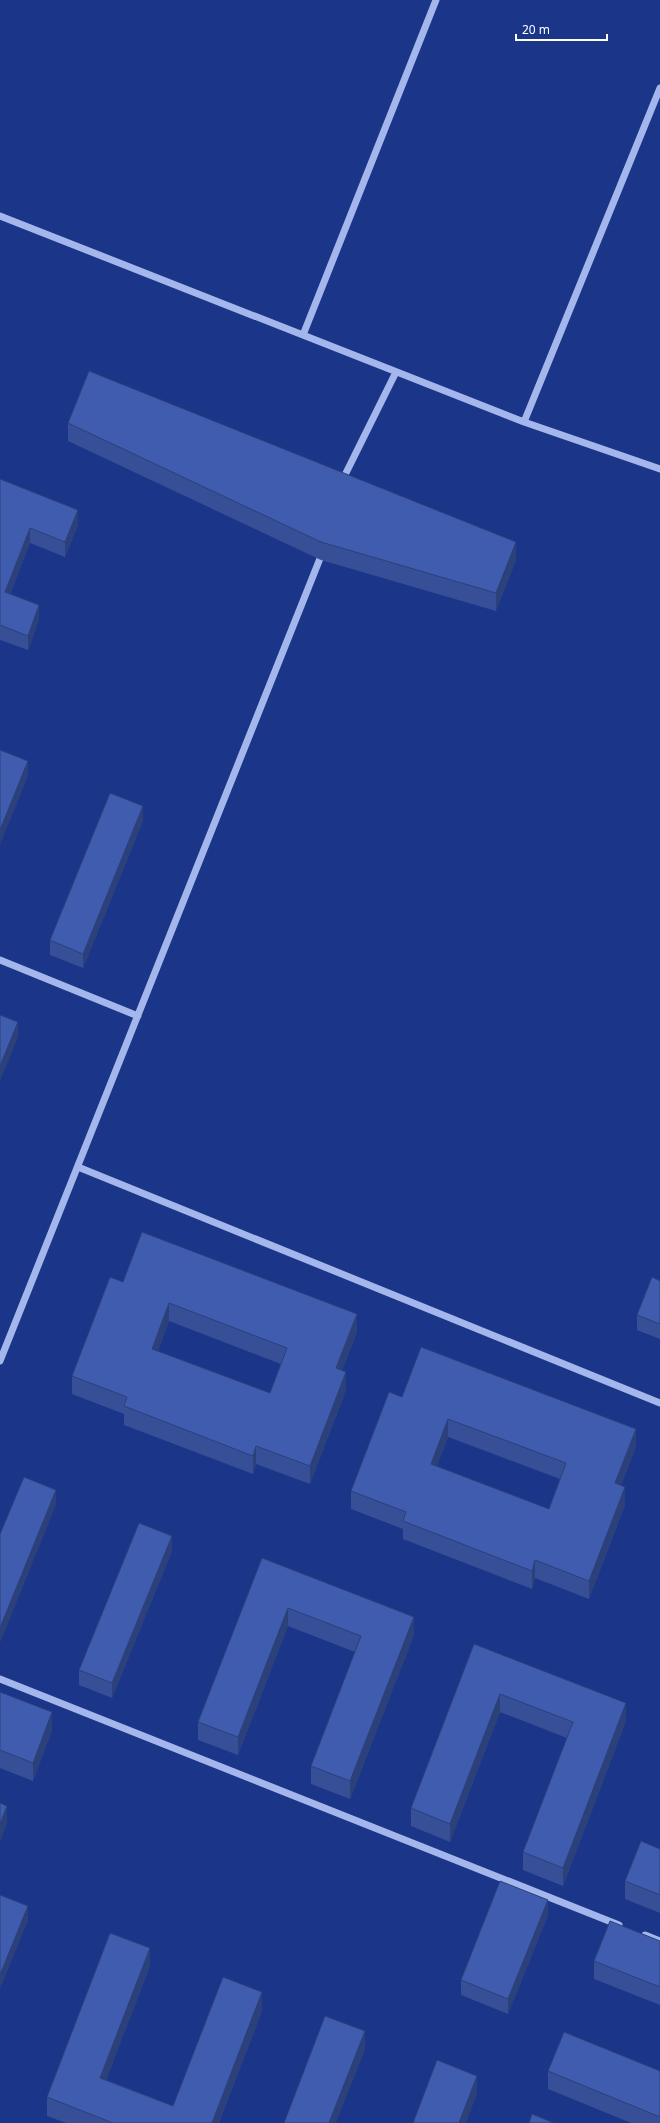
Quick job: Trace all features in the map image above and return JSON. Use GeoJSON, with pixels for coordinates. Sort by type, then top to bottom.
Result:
{"type":"FeatureCollection","features":[{"type":"Feature","properties":{"kind":"street"},"geometry":{"type":"LineString","coordinates":[[303,335],[436,0]]}},
{"type":"Feature","properties":{"kind":"street"},"geometry":{"type":"LineString","coordinates":[[524,422],[660,88]]}},
{"type":"Feature","properties":{"kind":"street"},"geometry":{"type":"LineString","coordinates":[[0,216],[524,422],[660,468]]}},
{"type":"Feature","properties":{"kind":"street"},"geometry":{"type":"LineString","coordinates":[[338,489],[396,372]]}},
{"type":"Feature","properties":{"kind":"street"},"geometry":{"type":"LineString","coordinates":[[0,1362],[320,560],[324,546]]}},
{"type":"Feature","properties":{"kind":"street"},"geometry":{"type":"LineString","coordinates":[[0,960],[138,1016]]}},
{"type":"Feature","properties":{"kind":"street"},"geometry":{"type":"LineString","coordinates":[[78,1167],[660,1403]]}},
{"type":"Feature","properties":{"kind":"street"},"geometry":{"type":"LineString","coordinates":[[0,1679],[623,1926]]}},
{"type":"Feature","properties":{"kind":"street"},"geometry":{"type":"LineString","coordinates":[[638,1932],[660,1941]]}},
{"type":"Feature","properties":{"kind":"building"},"geometry":{"type":"Polygon","coordinates":[[[89,371],[516,542],[496,593],[321,542],[68,423],[89,371]]]}},
{"type":"Feature","properties":{"kind":"building"},"geometry":{"type":"Polygon","coordinates":[[[0,479],[78,510],[65,542],[30,528],[5,592],[39,605],[28,636],[0,625],[0,479]]]}},
{"type":"Feature","properties":{"kind":"building"},"geometry":{"type":"Polygon","coordinates":[[[0,750],[28,761],[0,830],[0,750]]]}},
{"type":"Feature","properties":{"kind":"building"},"geometry":{"type":"Polygon","coordinates":[[[110,793],[143,806],[83,954],[50,940],[110,793]]]}},
{"type":"Feature","properties":{"kind":"building"},"geometry":{"type":"Polygon","coordinates":[[[0,1015],[18,1022],[0,1066],[0,1015]]]}},
{"type":"Feature","properties":{"kind":"building"},"geometry":{"type":"Polygon","coordinates":[[[142,1232],[357,1314],[336,1368],[346,1372],[310,1466],[256,1446],[253,1456],[124,1406],[127,1397],[72,1376],[110,1277],[123,1282],[142,1232]],[[169,1303],[152,1349],[270,1393],[287,1348],[169,1303]]]}},
{"type":"Feature","properties":{"kind":"building"},"geometry":{"type":"Polygon","coordinates":[[[652,1277],[660,1281],[660,1324],[637,1315],[652,1277]]]}},
{"type":"Feature","properties":{"kind":"building"},"geometry":{"type":"Polygon","coordinates":[[[421,1347],[636,1429],[615,1483],[625,1487],[589,1581],[535,1560],[532,1571],[403,1521],[406,1512],[351,1491],[389,1392],[402,1397],[421,1347]],[[448,1419],[431,1464],[549,1509],[566,1463],[448,1419]]]}},
{"type":"Feature","properties":{"kind":"building"},"geometry":{"type":"Polygon","coordinates":[[[24,1477],[56,1490],[0,1628],[0,1534],[24,1477]]]}},
{"type":"Feature","properties":{"kind":"building"},"geometry":{"type":"Polygon","coordinates":[[[139,1523],[172,1536],[112,1683],[79,1670],[139,1523]]]}},
{"type":"Feature","properties":{"kind":"building"},"geometry":{"type":"Polygon","coordinates":[[[262,1558],[414,1617],[350,1781],[311,1766],[361,1636],[288,1608],[238,1737],[198,1722],[262,1558]]]}},
{"type":"Feature","properties":{"kind":"building"},"geometry":{"type":"Polygon","coordinates":[[[474,1644],[626,1703],[563,1868],[523,1852],[573,1722],[500,1694],[450,1824],[411,1808],[474,1644]]]}},
{"type":"Feature","properties":{"kind":"building"},"geometry":{"type":"Polygon","coordinates":[[[0,1692],[52,1712],[33,1763],[0,1750],[0,1692]]]}},
{"type":"Feature","properties":{"kind":"building"},"geometry":{"type":"Polygon","coordinates":[[[0,1803],[7,1806],[0,1824],[0,1803]]]}},
{"type":"Feature","properties":{"kind":"building"},"geometry":{"type":"Polygon","coordinates":[[[641,1841],[660,1849],[660,1895],[625,1881],[641,1841]]]}},
{"type":"Feature","properties":{"kind":"building"},"geometry":{"type":"Polygon","coordinates":[[[500,1881],[548,1900],[508,1999],[461,1980],[500,1881]]]}},
{"type":"Feature","properties":{"kind":"building"},"geometry":{"type":"Polygon","coordinates":[[[0,1895],[28,1906],[0,1975],[0,1895]]]}},
{"type":"Feature","properties":{"kind":"building"},"geometry":{"type":"Polygon","coordinates":[[[610,1921],[660,1941],[660,1987],[594,1961],[610,1921]]]}},
{"type":"Feature","properties":{"kind":"building"},"geometry":{"type":"Polygon","coordinates":[[[110,1933],[150,1948],[100,2078],[173,2106],[223,1977],[262,1992],[212,2123],[113,2123],[47,2097],[110,1933]]]}},
{"type":"Feature","properties":{"kind":"building"},"geometry":{"type":"Polygon","coordinates":[[[325,2016],[365,2031],[329,2123],[284,2123],[325,2016]]]}},
{"type":"Feature","properties":{"kind":"building"},"geometry":{"type":"Polygon","coordinates":[[[564,2032],[660,2071],[660,2117],[548,2071],[564,2032]]]}},
{"type":"Feature","properties":{"kind":"building"},"geometry":{"type":"Polygon","coordinates":[[[437,2060],[477,2076],[459,2123],[413,2123],[437,2060]]]}},
{"type":"Feature","properties":{"kind":"building"},"geometry":{"type":"Polygon","coordinates":[[[532,2114],[554,2123],[529,2123],[532,2114]]]}}]}
